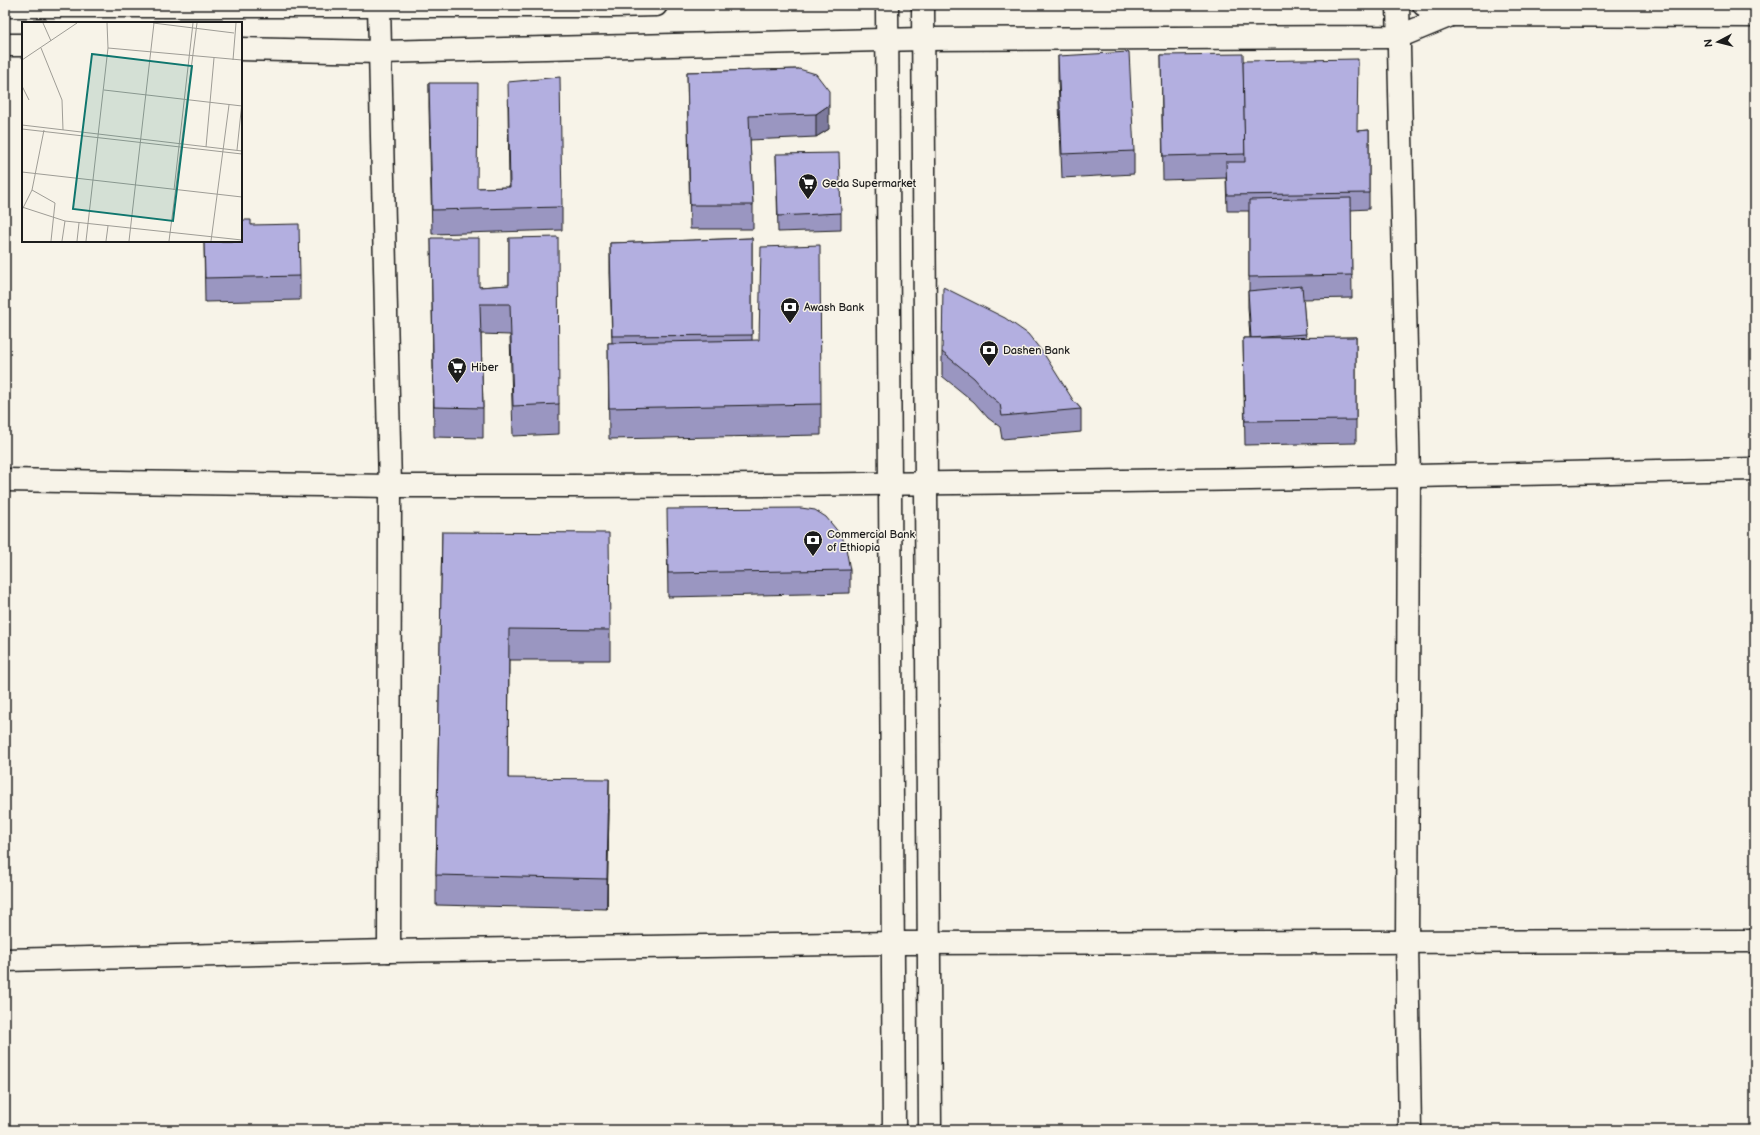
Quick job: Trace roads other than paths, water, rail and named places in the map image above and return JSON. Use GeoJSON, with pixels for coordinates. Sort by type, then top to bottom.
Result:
{"type":"FeatureCollection","features":[{"type":"Feature","properties":{"kind":"street"},"geometry":{"type":"LineString","coordinates":[[5,6],[656,5]]}},
{"type":"Feature","properties":{"kind":"street"},"geometry":{"type":"LineString","coordinates":[[887,5],[894,1130]]}},
{"type":"Feature","properties":{"kind":"street"},"geometry":{"type":"LineString","coordinates":[[923,5],[930,1130]]}},
{"type":"Feature","properties":{"kind":"street"},"geometry":{"type":"LineString","coordinates":[[1398,5],[1409,477],[1407,942],[1410,1130]]}},
{"type":"Feature","properties":{"kind":"street"},"geometry":{"type":"LineString","coordinates":[[1424,5],[1451,15],[1755,16]]}},
{"type":"Feature","properties":{"kind":"street"},"geometry":{"type":"LineString","coordinates":[[379,6],[390,486],[389,951]]}},
{"type":"Feature","properties":{"kind":"street"},"geometry":{"type":"LineString","coordinates":[[242,50],[381,52],[923,39],[1398,37],[1451,15]]}},
{"type":"Feature","properties":{"kind":"street"},"geometry":{"type":"LineString","coordinates":[[5,45],[22,45]]}},
{"type":"Feature","properties":{"kind":"street"},"geometry":{"type":"LineString","coordinates":[[5,480],[390,486],[926,484],[1409,477],[1755,469]]}},
{"type":"Feature","properties":{"kind":"street"},"geometry":{"type":"LineString","coordinates":[[5,960],[389,951],[893,943],[1755,941]]}},
{"type":"Feature","properties":{"kind":"place","name":"Geda Supermarket"},"geometry":{"type":"Point","coordinates":[808,200]}},
{"type":"Feature","properties":{"kind":"place","name":"Awash Bank"},"geometry":{"type":"Point","coordinates":[790,324]}},
{"type":"Feature","properties":{"kind":"place","name":"Dashen Bank"},"geometry":{"type":"Point","coordinates":[989,367]}},
{"type":"Feature","properties":{"kind":"place","name":"Hiber"},"geometry":{"type":"Point","coordinates":[457,384]}},
{"type":"Feature","properties":{"kind":"place","name":"Commercial Bank of Ethiopia"},"geometry":{"type":"Point","coordinates":[813,557]}}]}
